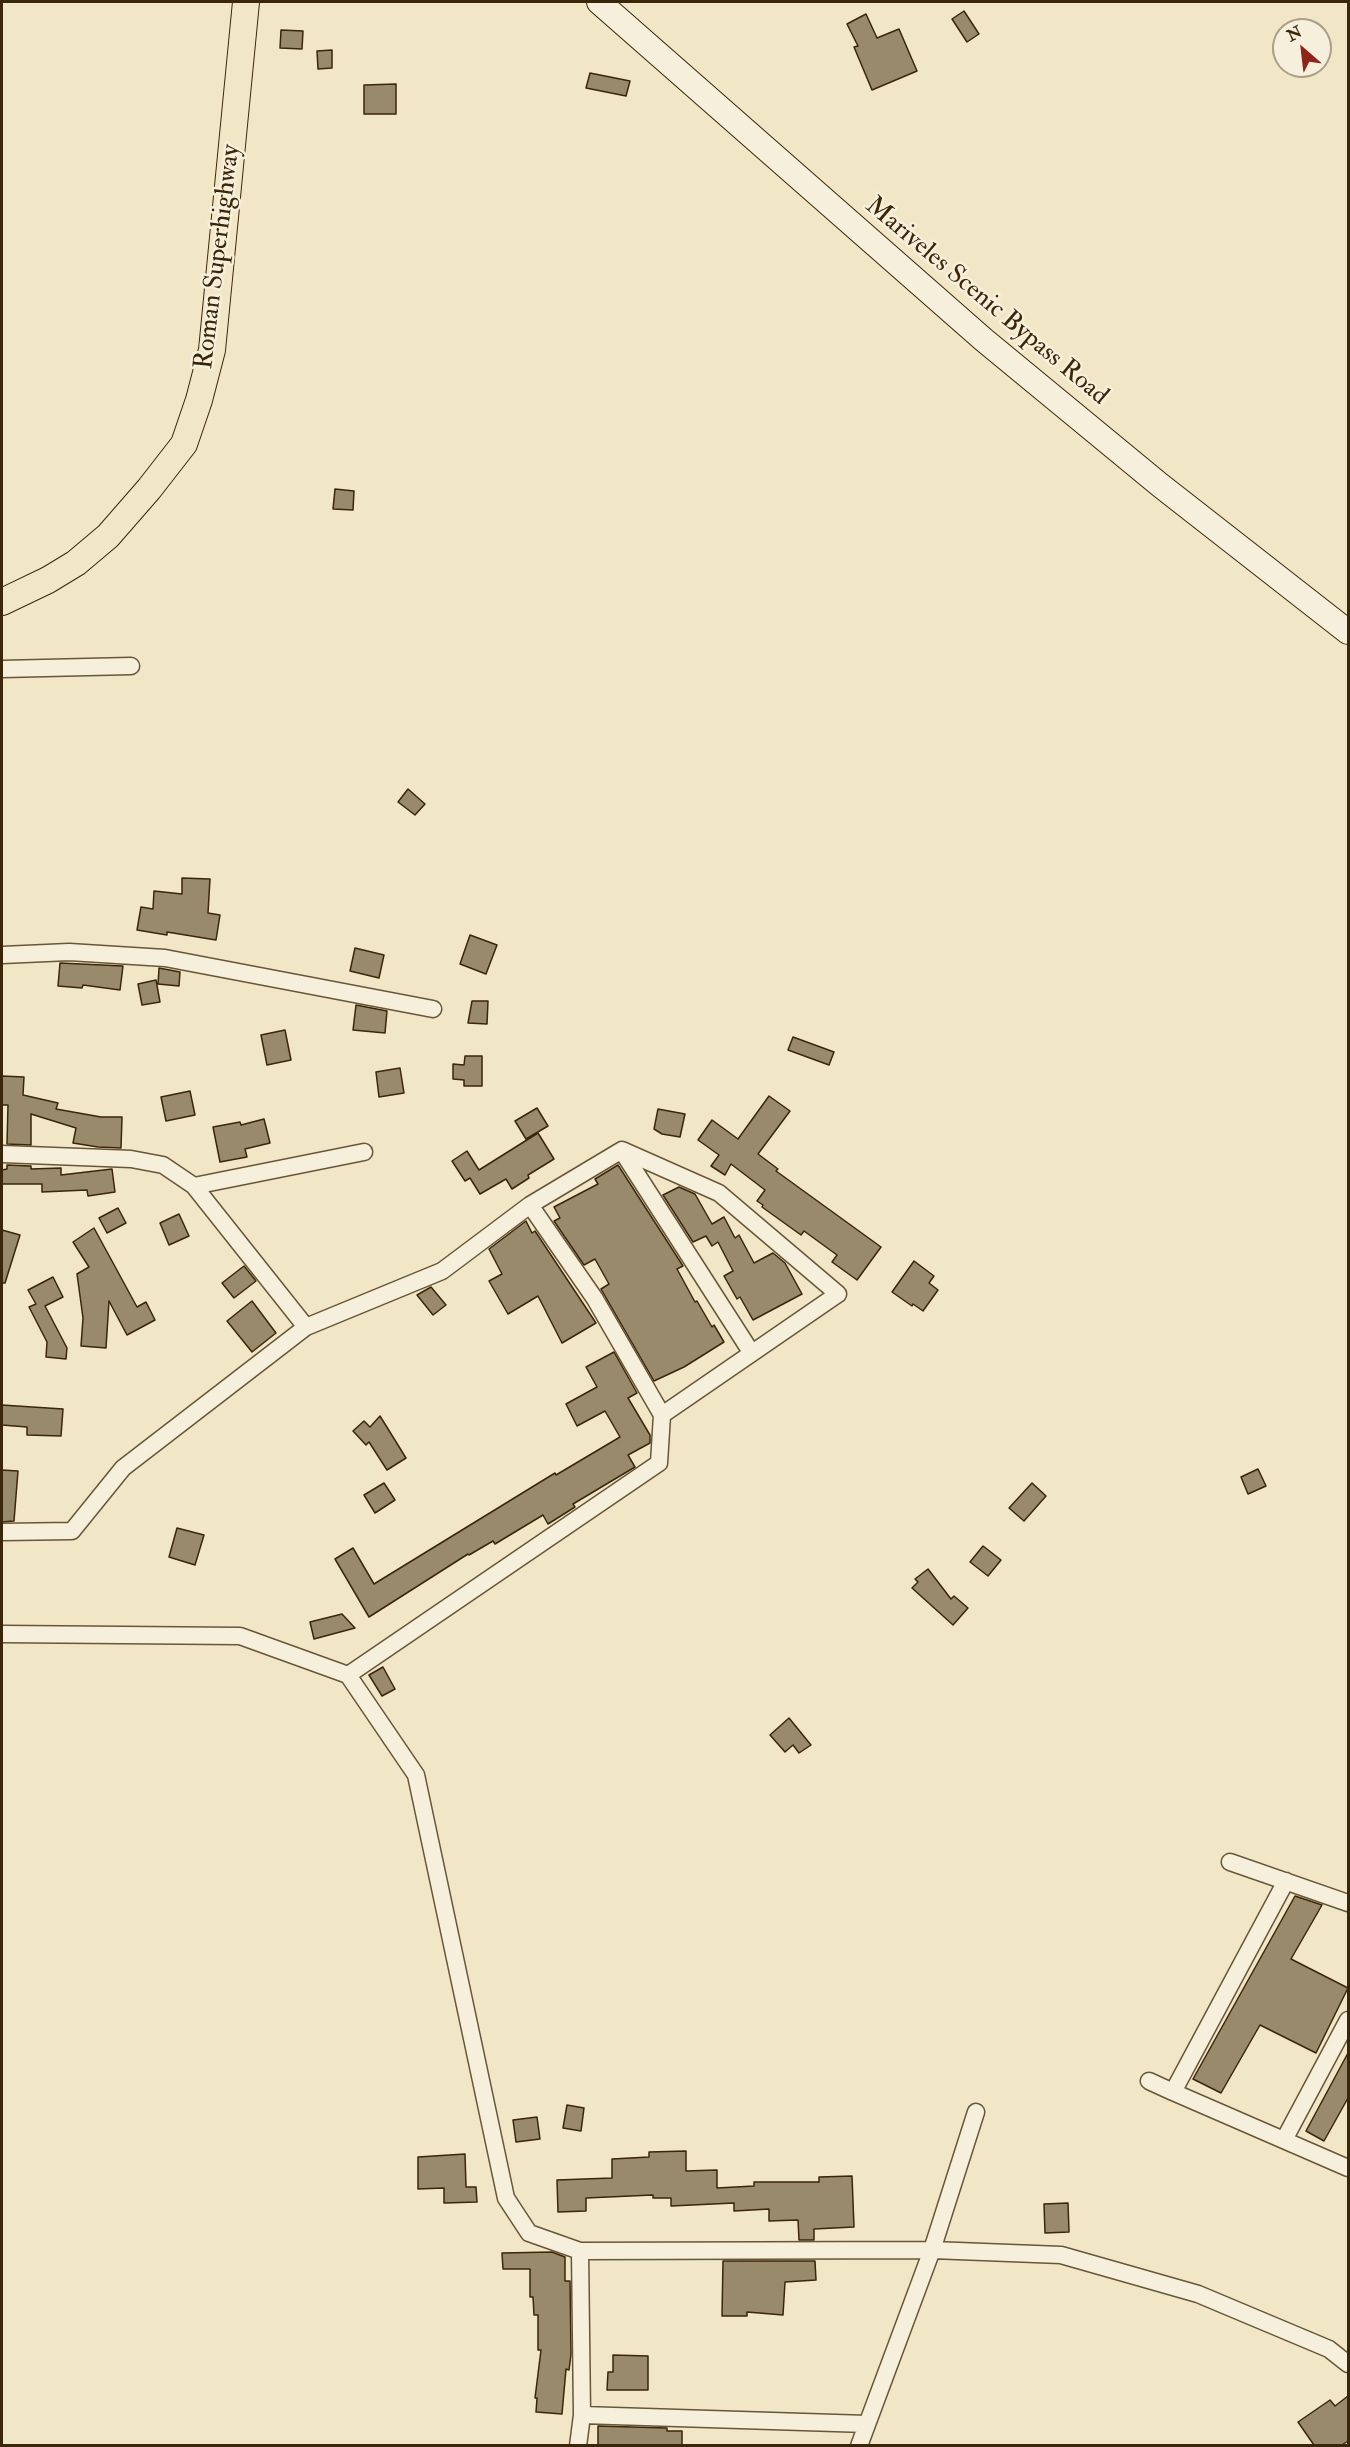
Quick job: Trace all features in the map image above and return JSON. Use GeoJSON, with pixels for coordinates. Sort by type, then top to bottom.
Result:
{"type":"FeatureCollection","features":[{"type":"Feature","properties":{"kind":"main road","name":"Roman Superhighway"},"geometry":{"type":"LineString","coordinates":[[2,602],[48,580],[76,563],[108,536],[184,444],[199,400],[212,350],[246,2]]}},
{"type":"Feature","properties":{"kind":"main road","name":"Mariveles Scenic Bypass Road"},"geometry":{"type":"LineString","coordinates":[[599,2],[984,340],[1160,485],[1348,632]]}},
{"type":"Feature","properties":{"kind":"street"},"geometry":{"type":"LineString","coordinates":[[2,669],[131,666]]}},
{"type":"Feature","properties":{"kind":"street"},"geometry":{"type":"LineString","coordinates":[[2,955],[69,952],[165,958],[433,1009]]}},
{"type":"Feature","properties":{"kind":"street"},"geometry":{"type":"LineString","coordinates":[[2,1532],[72,1531],[123,1468],[306,1327],[442,1271],[530,1205],[622,1150]]}},
{"type":"Feature","properties":{"kind":"street"},"geometry":{"type":"LineString","coordinates":[[622,1150],[719,1193],[838,1294],[662,1415]]}},
{"type":"Feature","properties":{"kind":"street"},"geometry":{"type":"LineString","coordinates":[[622,1150],[751,1352]]}},
{"type":"Feature","properties":{"kind":"street"},"geometry":{"type":"LineString","coordinates":[[194,1186],[363,1152]]}},
{"type":"Feature","properties":{"kind":"street"},"geometry":{"type":"LineString","coordinates":[[2,1154],[131,1160],[163,1165],[194,1186],[306,1327]]}},
{"type":"Feature","properties":{"kind":"street"},"geometry":{"type":"LineString","coordinates":[[348,1675],[659,1462],[662,1415],[595,1299],[530,1205]]}},
{"type":"Feature","properties":{"kind":"street"},"geometry":{"type":"LineString","coordinates":[[2,1634],[240,1636],[348,1675],[416,1775],[506,2198],[529,2233],[580,2251],[932,2250],[1061,2255],[1198,2294],[1329,2349],[1348,2364]]}},
{"type":"Feature","properties":{"kind":"street"},"geometry":{"type":"LineString","coordinates":[[1230,1862],[1348,1904]]}},
{"type":"Feature","properties":{"kind":"street"},"geometry":{"type":"LineString","coordinates":[[1173,2092],[1286,1881]]}},
{"type":"Feature","properties":{"kind":"street"},"geometry":{"type":"LineString","coordinates":[[1284,2140],[1348,2020]]}},
{"type":"Feature","properties":{"kind":"street"},"geometry":{"type":"LineString","coordinates":[[1149,2081],[1348,2168]]}},
{"type":"Feature","properties":{"kind":"street"},"geometry":{"type":"LineString","coordinates":[[859,2445],[932,2250],[976,2112]]}},
{"type":"Feature","properties":{"kind":"street"},"geometry":{"type":"LineString","coordinates":[[578,2445],[582,2415],[580,2251]]}},
{"type":"Feature","properties":{"kind":"street"},"geometry":{"type":"LineString","coordinates":[[582,2415],[867,2424]]}},
{"type":"Feature","properties":{"kind":"building"},"geometry":{"type":"Polygon","coordinates":[[[964,11],[979,34],[967,42],[952,19],[964,11]]]}},
{"type":"Feature","properties":{"kind":"building"},"geometry":{"type":"Polygon","coordinates":[[[866,14],[877,38],[899,29],[917,71],[872,90],[854,47],[858,46],[847,24],[866,14]]]}},
{"type":"Feature","properties":{"kind":"building"},"geometry":{"type":"Polygon","coordinates":[[[281,30],[303,31],[302,49],[280,48],[281,30]]]}},
{"type":"Feature","properties":{"kind":"building"},"geometry":{"type":"Polygon","coordinates":[[[332,50],[332,68],[318,69],[317,51],[332,50]]]}},
{"type":"Feature","properties":{"kind":"building"},"geometry":{"type":"Polygon","coordinates":[[[590,73],[630,81],[626,96],[586,88],[590,73]]]}},
{"type":"Feature","properties":{"kind":"building"},"geometry":{"type":"Polygon","coordinates":[[[396,84],[396,114],[364,114],[364,85],[396,84]]]}},
{"type":"Feature","properties":{"kind":"building"},"geometry":{"type":"Polygon","coordinates":[[[335,489],[354,491],[353,510],[333,509],[335,489]]]}},
{"type":"Feature","properties":{"kind":"building"},"geometry":{"type":"Polygon","coordinates":[[[408,789],[425,804],[415,815],[398,802],[408,789]]]}},
{"type":"Feature","properties":{"kind":"building"},"geometry":{"type":"Polygon","coordinates":[[[182,878],[210,879],[208,913],[220,915],[216,940],[137,930],[141,907],[153,909],[154,891],[182,894],[182,878]]]}},
{"type":"Feature","properties":{"kind":"building"},"geometry":{"type":"Polygon","coordinates":[[[470,935],[497,945],[486,974],[460,964],[470,935]]]}},
{"type":"Feature","properties":{"kind":"building"},"geometry":{"type":"Polygon","coordinates":[[[355,948],[384,955],[379,978],[350,971],[355,948]]]}},
{"type":"Feature","properties":{"kind":"building"},"geometry":{"type":"Polygon","coordinates":[[[60,963],[123,966],[120,990],[83,985],[82,988],[58,986],[60,963]]]}},
{"type":"Feature","properties":{"kind":"building"},"geometry":{"type":"Polygon","coordinates":[[[159,968],[180,972],[179,986],[158,984],[159,968]]]}},
{"type":"Feature","properties":{"kind":"building"},"geometry":{"type":"Polygon","coordinates":[[[156,980],[160,1002],[142,1005],[138,984],[156,980]]]}},
{"type":"Feature","properties":{"kind":"building"},"geometry":{"type":"Polygon","coordinates":[[[472,1001],[488,1001],[487,1024],[468,1023],[472,1001]]]}},
{"type":"Feature","properties":{"kind":"building"},"geometry":{"type":"Polygon","coordinates":[[[356,1005],[387,1011],[385,1033],[353,1030],[356,1005]]]}},
{"type":"Feature","properties":{"kind":"building"},"geometry":{"type":"Polygon","coordinates":[[[285,1030],[291,1060],[267,1065],[261,1035],[285,1030]]]}},
{"type":"Feature","properties":{"kind":"building"},"geometry":{"type":"Polygon","coordinates":[[[793,1037],[834,1052],[829,1065],[788,1050],[793,1037]]]}},
{"type":"Feature","properties":{"kind":"building"},"geometry":{"type":"Polygon","coordinates":[[[465,1056],[482,1056],[482,1086],[464,1086],[464,1080],[453,1079],[453,1064],[464,1065],[465,1056]]]}},
{"type":"Feature","properties":{"kind":"building"},"geometry":{"type":"Polygon","coordinates":[[[400,1068],[404,1093],[379,1097],[376,1072],[400,1068]]]}},
{"type":"Feature","properties":{"kind":"building"},"geometry":{"type":"Polygon","coordinates":[[[2,1076],[24,1077],[23,1095],[58,1103],[56,1109],[101,1117],[122,1117],[121,1148],[73,1143],[76,1128],[31,1114],[31,1145],[7,1144],[8,1105],[2,1105],[2,1076]]]}},
{"type":"Feature","properties":{"kind":"building"},"geometry":{"type":"Polygon","coordinates":[[[190,1091],[195,1115],[166,1121],[161,1097],[190,1091]]]}},
{"type":"Feature","properties":{"kind":"building"},"geometry":{"type":"Polygon","coordinates":[[[769,1096],[790,1111],[758,1154],[778,1169],[776,1171],[881,1247],[857,1280],[832,1262],[837,1255],[804,1231],[801,1235],[762,1207],[763,1205],[757,1201],[765,1190],[731,1164],[725,1175],[711,1166],[719,1155],[698,1140],[712,1120],[738,1139],[769,1096]]]}},
{"type":"Feature","properties":{"kind":"building"},"geometry":{"type":"Polygon","coordinates":[[[537,1108],[548,1126],[526,1139],[515,1121],[537,1108]]]}},
{"type":"Feature","properties":{"kind":"building"},"geometry":{"type":"Polygon","coordinates":[[[658,1109],[685,1114],[680,1137],[662,1134],[654,1129],[658,1109]]]}},
{"type":"Feature","properties":{"kind":"building"},"geometry":{"type":"Polygon","coordinates":[[[264,1119],[270,1143],[245,1149],[247,1157],[220,1162],[213,1127],[240,1122],[241,1125],[264,1119]]]}},
{"type":"Feature","properties":{"kind":"building"},"geometry":{"type":"Polygon","coordinates":[[[538,1133],[554,1159],[528,1175],[529,1178],[512,1189],[506,1179],[480,1194],[470,1178],[465,1181],[452,1161],[467,1151],[479,1170],[538,1133]]]}},
{"type":"Feature","properties":{"kind":"building"},"geometry":{"type":"Polygon","coordinates":[[[7,1165],[31,1166],[31,1169],[61,1168],[61,1175],[112,1169],[115,1192],[88,1196],[87,1190],[42,1192],[42,1184],[2,1184],[2,1170],[7,1169],[7,1165]]]}},
{"type":"Feature","properties":{"kind":"building"},"geometry":{"type":"Polygon","coordinates":[[[618,1165],[683,1266],[677,1269],[695,1302],[697,1301],[724,1342],[684,1367],[654,1381],[601,1289],[609,1284],[595,1259],[584,1265],[554,1221],[560,1218],[554,1207],[598,1184],[595,1179],[618,1165]]]}},
{"type":"Feature","properties":{"kind":"building"},"geometry":{"type":"Polygon","coordinates":[[[679,1187],[695,1194],[712,1224],[724,1217],[735,1238],[739,1235],[754,1263],[773,1253],[785,1263],[802,1294],[753,1320],[740,1297],[737,1299],[724,1276],[733,1271],[718,1242],[712,1246],[706,1236],[693,1242],[663,1195],[679,1187]]]}},
{"type":"Feature","properties":{"kind":"building"},"geometry":{"type":"Polygon","coordinates":[[[118,1208],[126,1223],[107,1233],[99,1218],[118,1208]]]}},
{"type":"Feature","properties":{"kind":"building"},"geometry":{"type":"Polygon","coordinates":[[[179,1214],[189,1236],[169,1245],[160,1223],[179,1214]]]}},
{"type":"Feature","properties":{"kind":"building"},"geometry":{"type":"Polygon","coordinates":[[[526,1221],[532,1233],[535,1231],[596,1323],[562,1343],[538,1296],[508,1314],[489,1281],[502,1274],[489,1249],[526,1221]]]}},
{"type":"Feature","properties":{"kind":"building"},"geometry":{"type":"Polygon","coordinates":[[[94,1228],[137,1307],[146,1302],[155,1320],[127,1335],[109,1301],[106,1348],[81,1346],[83,1318],[77,1274],[89,1267],[73,1242],[94,1228]]]}},
{"type":"Feature","properties":{"kind":"building"},"geometry":{"type":"Polygon","coordinates":[[[2,1230],[20,1235],[5,1283],[2,1283],[2,1230]]]}},
{"type":"Feature","properties":{"kind":"building"},"geometry":{"type":"Polygon","coordinates":[[[914,1261],[934,1276],[929,1283],[938,1290],[923,1311],[892,1292],[914,1261]]]}},
{"type":"Feature","properties":{"kind":"building"},"geometry":{"type":"Polygon","coordinates":[[[244,1266],[256,1281],[234,1298],[222,1283],[244,1266]]]}},
{"type":"Feature","properties":{"kind":"building"},"geometry":{"type":"Polygon","coordinates":[[[53,1277],[63,1297],[45,1306],[67,1348],[66,1359],[46,1357],[47,1342],[29,1307],[36,1304],[28,1290],[53,1277]]]}},
{"type":"Feature","properties":{"kind":"building"},"geometry":{"type":"Polygon","coordinates":[[[431,1287],[446,1305],[433,1315],[417,1295],[431,1287]]]}},
{"type":"Feature","properties":{"kind":"building"},"geometry":{"type":"Polygon","coordinates":[[[252,1301],[276,1333],[252,1352],[227,1321],[252,1301]]]}},
{"type":"Feature","properties":{"kind":"building"},"geometry":{"type":"Polygon","coordinates":[[[614,1352],[637,1393],[628,1398],[650,1435],[650,1443],[628,1455],[635,1467],[573,1504],[575,1507],[548,1524],[543,1515],[495,1544],[493,1541],[468,1554],[369,1617],[335,1559],[353,1548],[374,1584],[555,1473],[556,1475],[620,1437],[605,1411],[577,1426],[566,1404],[597,1387],[586,1367],[614,1352]]]}},
{"type":"Feature","properties":{"kind":"building"},"geometry":{"type":"Polygon","coordinates":[[[2,1405],[63,1409],[61,1436],[27,1435],[27,1427],[2,1425],[2,1405]]]}},
{"type":"Feature","properties":{"kind":"building"},"geometry":{"type":"Polygon","coordinates":[[[380,1416],[406,1458],[387,1470],[369,1442],[366,1445],[353,1431],[364,1421],[370,1427],[380,1416]]]}},
{"type":"Feature","properties":{"kind":"building"},"geometry":{"type":"Polygon","coordinates":[[[1258,1469],[1266,1486],[1248,1494],[1241,1477],[1258,1469]]]}},
{"type":"Feature","properties":{"kind":"building"},"geometry":{"type":"Polygon","coordinates":[[[2,1470],[18,1471],[14,1521],[2,1522],[2,1470]]]}},
{"type":"Feature","properties":{"kind":"building"},"geometry":{"type":"Polygon","coordinates":[[[384,1483],[395,1500],[375,1513],[364,1495],[384,1483]]]}},
{"type":"Feature","properties":{"kind":"building"},"geometry":{"type":"Polygon","coordinates":[[[1032,1483],[1046,1496],[1024,1521],[1009,1508],[1032,1483]]]}},
{"type":"Feature","properties":{"kind":"building"},"geometry":{"type":"Polygon","coordinates":[[[177,1528],[204,1535],[195,1565],[169,1557],[177,1528]]]}},
{"type":"Feature","properties":{"kind":"building"},"geometry":{"type":"Polygon","coordinates":[[[983,1546],[1001,1560],[988,1576],[970,1562],[983,1546]]]}},
{"type":"Feature","properties":{"kind":"building"},"geometry":{"type":"Polygon","coordinates":[[[928,1569],[951,1599],[954,1596],[968,1608],[953,1625],[912,1588],[918,1582],[915,1579],[928,1569]]]}},
{"type":"Feature","properties":{"kind":"building"},"geometry":{"type":"Polygon","coordinates":[[[342,1614],[355,1628],[314,1639],[310,1622],[342,1614]]]}},
{"type":"Feature","properties":{"kind":"building"},"geometry":{"type":"Polygon","coordinates":[[[383,1667],[395,1689],[382,1696],[369,1675],[383,1667]]]}},
{"type":"Feature","properties":{"kind":"building"},"geometry":{"type":"Polygon","coordinates":[[[789,1718],[811,1745],[799,1753],[793,1745],[785,1752],[770,1735],[789,1718]]]}},
{"type":"Feature","properties":{"kind":"building"},"geometry":{"type":"Polygon","coordinates":[[[1295,1896],[1322,1905],[1291,1959],[1348,1988],[1316,2053],[1260,2025],[1221,2093],[1193,2079],[1295,1896]]]}},
{"type":"Feature","properties":{"kind":"building"},"geometry":{"type":"Polygon","coordinates":[[[1348,2053],[1348,2098],[1324,2141],[1306,2131],[1348,2053]]]}},
{"type":"Feature","properties":{"kind":"building"},"geometry":{"type":"Polygon","coordinates":[[[567,2105],[584,2108],[581,2131],[563,2128],[567,2105]]]}},
{"type":"Feature","properties":{"kind":"building"},"geometry":{"type":"Polygon","coordinates":[[[537,2117],[540,2139],[516,2142],[513,2120],[537,2117]]]}},
{"type":"Feature","properties":{"kind":"building"},"geometry":{"type":"Polygon","coordinates":[[[686,2151],[686,2171],[717,2170],[717,2188],[754,2186],[754,2182],[819,2182],[819,2177],[852,2176],[854,2227],[814,2229],[814,2240],[799,2240],[798,2220],[769,2221],[769,2209],[734,2211],[734,2203],[671,2206],[671,2198],[653,2198],[653,2195],[586,2198],[586,2211],[558,2212],[557,2180],[612,2178],[612,2159],[649,2157],[649,2152],[686,2151]]]}},
{"type":"Feature","properties":{"kind":"building"},"geometry":{"type":"Polygon","coordinates":[[[465,2154],[466,2187],[476,2187],[477,2202],[444,2203],[444,2188],[418,2189],[418,2157],[465,2154]]]}},
{"type":"Feature","properties":{"kind":"building"},"geometry":{"type":"Polygon","coordinates":[[[1068,2203],[1069,2232],[1045,2233],[1044,2204],[1068,2203]]]}},
{"type":"Feature","properties":{"kind":"building"},"geometry":{"type":"Polygon","coordinates":[[[552,2252],[565,2257],[565,2281],[570,2281],[571,2354],[569,2370],[566,2369],[562,2414],[536,2412],[537,2398],[535,2398],[541,2350],[538,2350],[538,2315],[534,2315],[533,2297],[530,2297],[530,2269],[503,2269],[502,2253],[552,2252]]]}},
{"type":"Feature","properties":{"kind":"building"},"geometry":{"type":"Polygon","coordinates":[[[723,2261],[815,2261],[816,2280],[785,2282],[783,2315],[747,2312],[747,2316],[722,2316],[723,2261]]]}},
{"type":"Feature","properties":{"kind":"building"},"geometry":{"type":"Polygon","coordinates":[[[613,2355],[648,2356],[648,2390],[607,2390],[608,2372],[613,2372],[613,2355]]]}},
{"type":"Feature","properties":{"kind":"building"},"geometry":{"type":"Polygon","coordinates":[[[1348,2396],[1348,2441],[1342,2445],[1314,2445],[1298,2422],[1330,2400],[1335,2406],[1348,2396]]]}},
{"type":"Feature","properties":{"kind":"building"},"geometry":{"type":"Polygon","coordinates":[[[598,2426],[667,2428],[667,2431],[682,2431],[682,2445],[598,2445],[598,2426]]]}}]}
